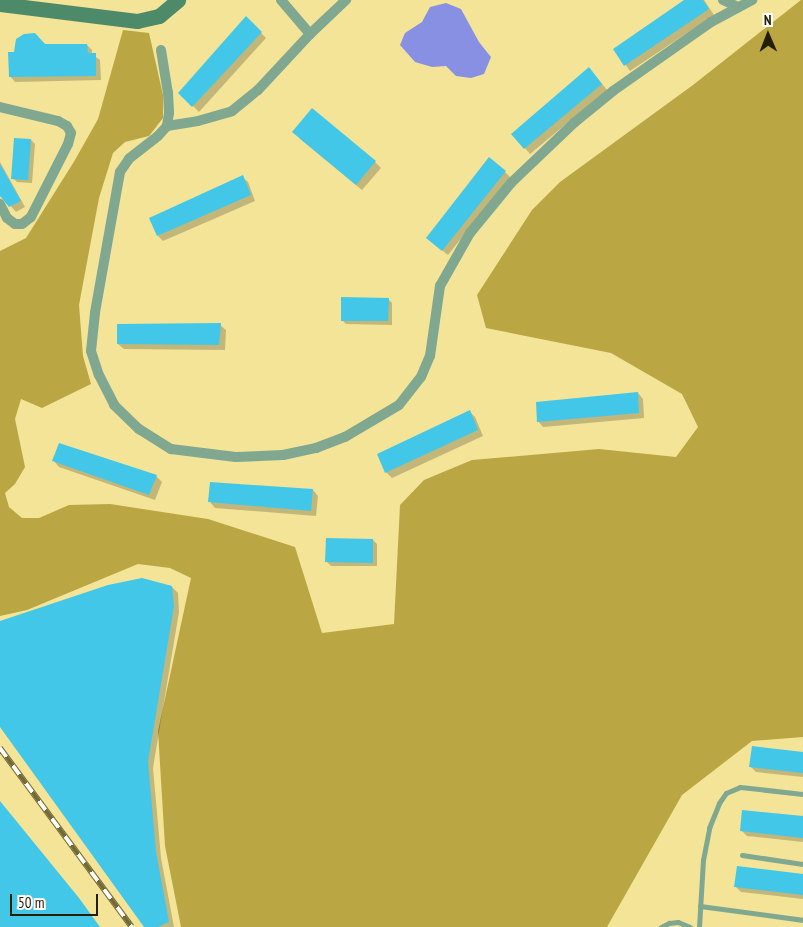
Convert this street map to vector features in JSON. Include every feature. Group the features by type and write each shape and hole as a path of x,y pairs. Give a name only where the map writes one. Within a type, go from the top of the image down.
{"street":[{"path":"0,4 137,21 159,16 178,0"},
{"path":"281,0 310,34"},
{"path":"167,126 198,121 232,111 258,90 310,34 346,0"},
{"path":"722,0 738,7"},
{"path":"161,50 168,93 169,114 167,126 129,160 120,172 91,351 99,375 114,405 139,429 171,450 236,457 283,455 316,448 345,437 399,405 421,377 430,356 434,323 443,280 470,233 511,183 574,123 613,91 711,22 752,0"},
{"path":"0,107 58,121 67,126 71,133 68,144 31,217 22,224 15,224 7,218 0,204"}],"lane":[{"path":"699,927 703,860 709,828 719,803 726,793 740,787 803,794"},
{"path":"742,856 803,864"},
{"path":"700,906 803,920"},
{"path":"661,927 669,922 678,922 690,927"}],"shaded area":[{"path":"803,0 803,737 752,741 682,795 607,927 181,927 165,846 158,731 191,578 170,568 138,564 27,610 0,616 0,251 26,238 75,160 98,119 123,30 149,33 163,95 163,118 149,136 125,142 113,153 99,198 79,305 83,356 91,384 42,408 21,399 15,419 25,467 15,484 5,493 9,507 22,518 39,518 69,505 110,504 208,519 295,547 322,633 394,624 400,505 424,480 472,460 599,449 676,457 698,427 682,394 611,353 486,328 477,295 532,210 560,182 693,85"}],"water":[{"path":"446,3 461,9 479,42 491,57 484,74 471,78 456,76 446,66 432,67 415,62 400,45 405,33 422,22 430,7"}],"building":[{"path":"684,0 703,0 709,9 624,66 613,49"},
{"path":"246,16 262,32 192,107 178,93"},
{"path":"35,33 45,44 87,44 88,53 96,53 96,76 9,77 8,52 14,52 16,39 24,34"},
{"path":"589,67 602,84 524,149 511,134"},
{"path":"312,108 376,161 356,185 292,132"},
{"path":"14,138 31,139 28,180 11,179"},
{"path":"489,157 506,171 442,251 426,238"},
{"path":"0,164 21,201 9,207 0,196"},
{"path":"243,175 251,195 157,236 149,218"},
{"path":"341,297 389,298 388,321 341,321"},
{"path":"221,323 219,345 117,344 117,324"},
{"path":"638,392 639,413 537,422 536,402"},
{"path":"470,410 478,430 385,473 377,454"},
{"path":"59,443 157,475 149,495 52,461"},
{"path":"210,482 313,489 311,511 208,502"},
{"path":"326,538 373,539 373,563 325,562"},
{"path":"142,578 172,586 174,606 148,762 156,852 169,922 158,927 144,927 0,727 0,621 108,585"},
{"path":"752,746 803,752 803,773 749,767"},
{"path":"0,801 79,898 100,927 0,927"},
{"path":"742,810 803,816 803,838 740,831"},
{"path":"737,866 803,874 803,895 734,887"}],"railway":[{"path":"0,748 132,927"}]}
